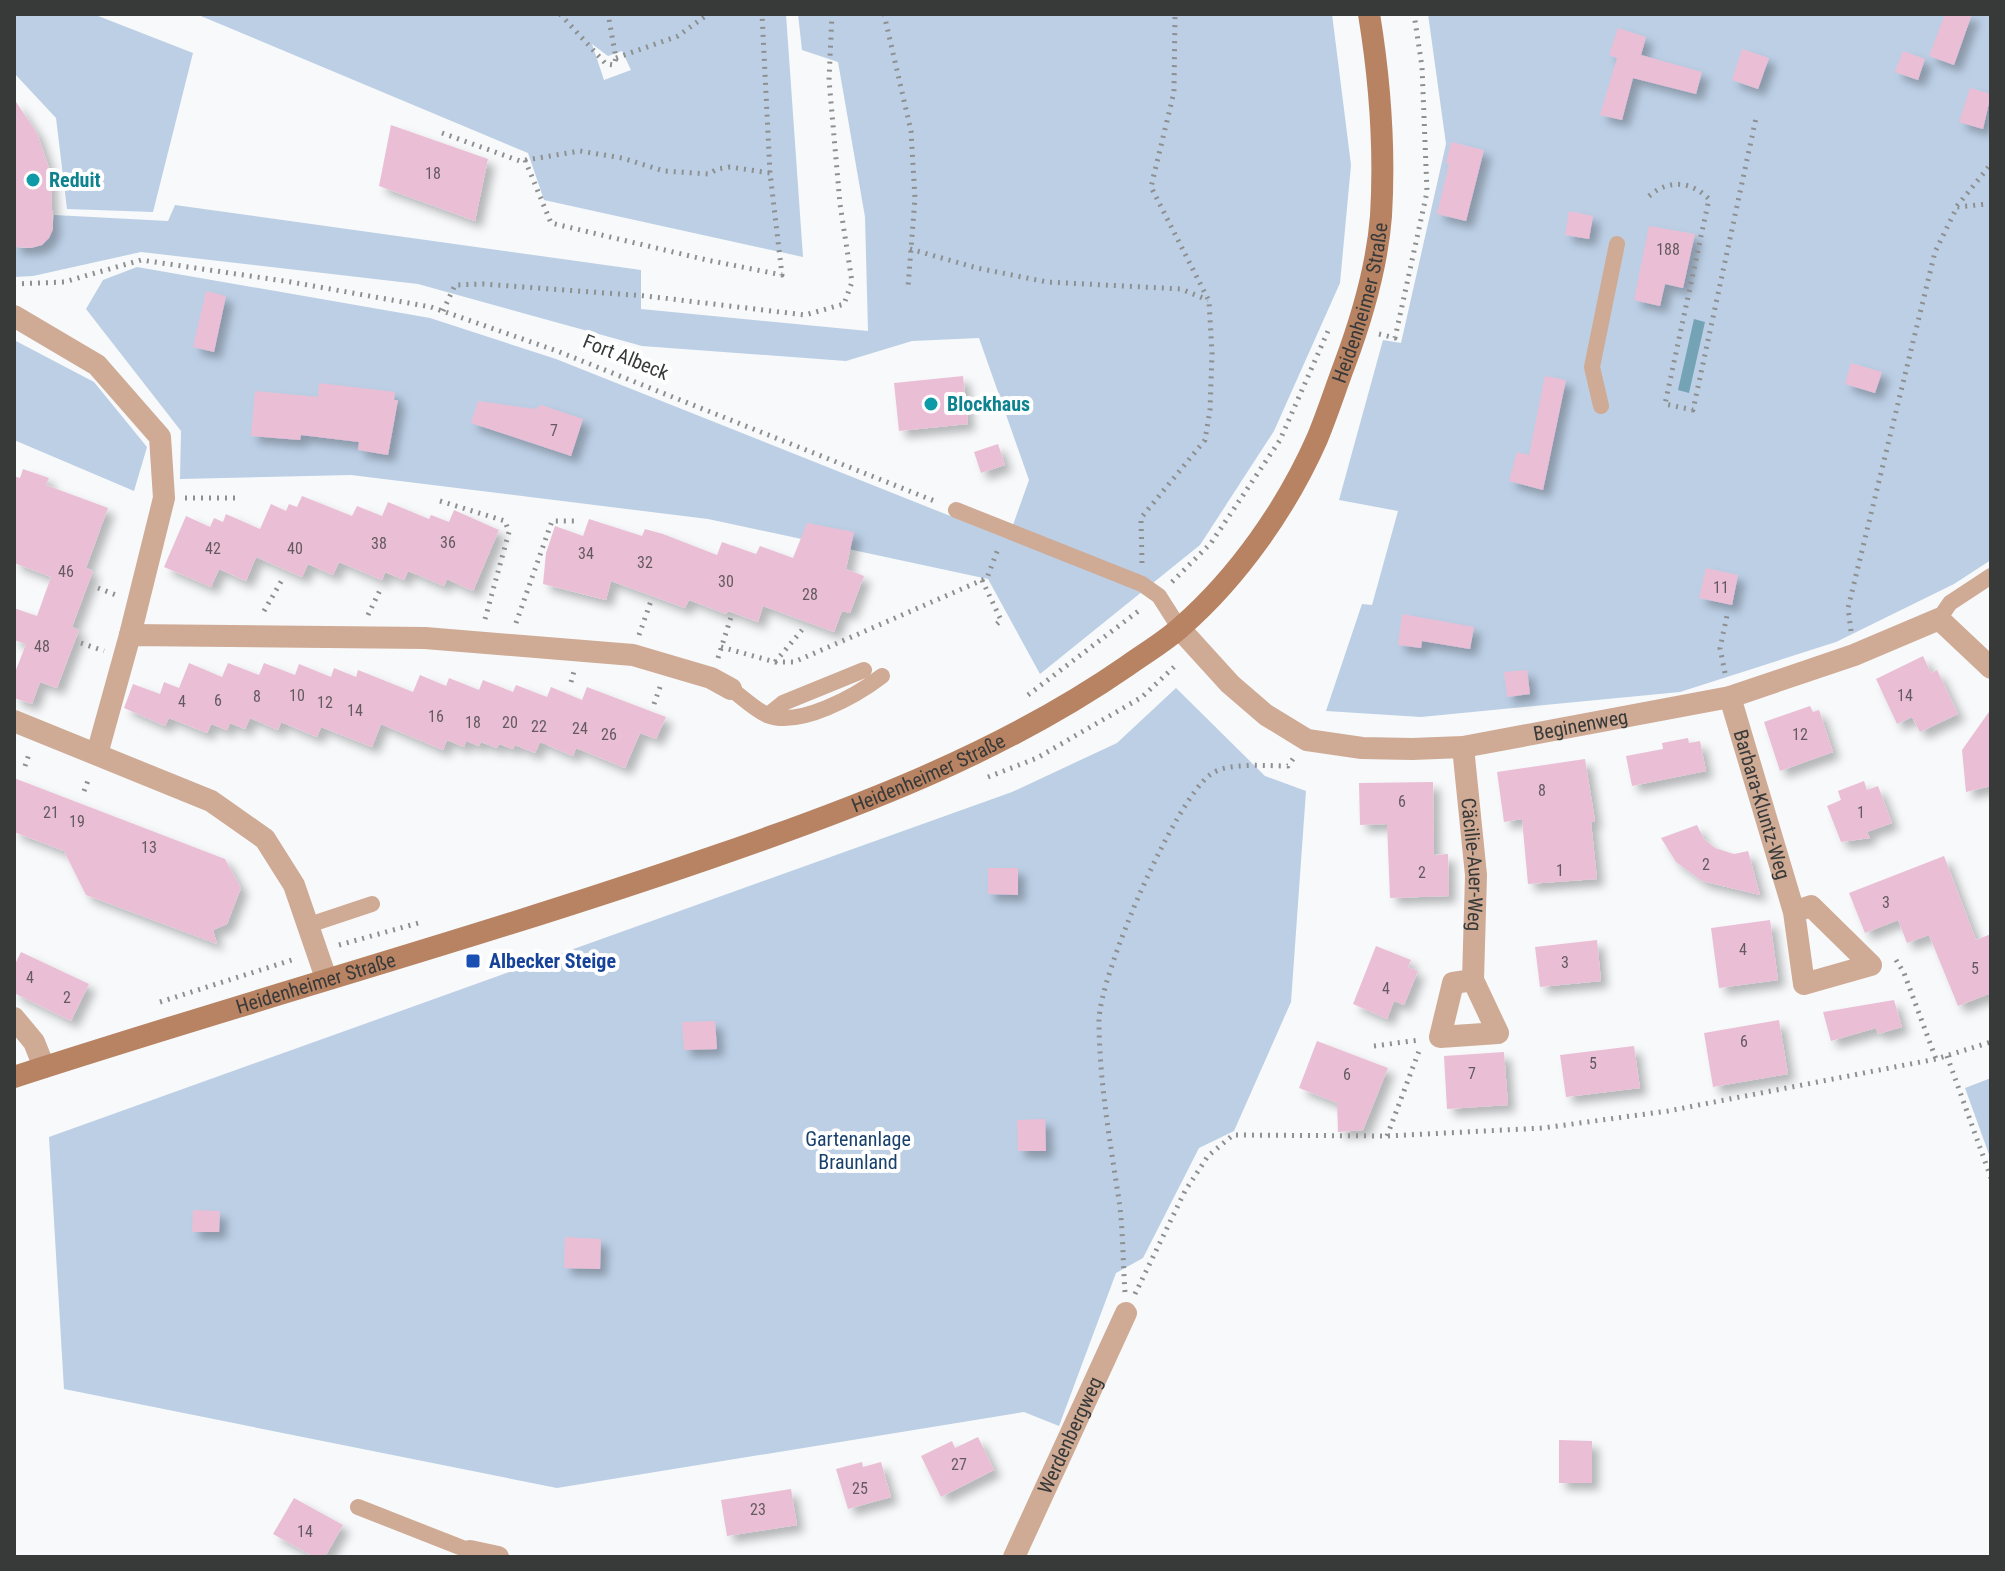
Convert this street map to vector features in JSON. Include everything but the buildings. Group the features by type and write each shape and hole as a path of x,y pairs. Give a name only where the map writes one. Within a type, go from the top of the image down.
{"main road":[{"name":"Heidenheimer Straße","path":"14,1077 607,893 828,816 965,759 1080,698 1180,629 1235,574 1273,518 1315,442 1359,324 1370,286 1381,219 1382,143 1377,63 1369,14"}],"street":[{"path":"14,316 97,365 160,437 164,498 97,754"},
{"name":"Beginenweg","path":"1180,629 1230,684 1266,715 1307,740 1362,748 1463,747 1730,697 1854,655 1939,619"},
{"path":"1939,619 1991,668"},
{"path":"130,635 425,638 633,655 711,678 731,689"},
{"name":"Barbara-Kluntz-Weg","path":"1730,697 1794,912"},
{"path":"14,721 211,801 265,839 294,885 326,978"},
{"name":"Cäcilie-Auer-Weg","path":"1440,1037 1498,1033 1473,980 1476,875 1463,747"},
{"path":"1440,1037 1453,983 1473,980"},
{"path":"14,1018 34,1042 44,1067"},
{"name":"Werdenbergweg","path":"1014,1557 1126,1313"},
{"path":"469,1554 498,1557"}],"lane":[{"path":"1601,406 1592,367 1617,244"},
{"path":"956,510 1142,584 1159,596 1180,629"},
{"path":"1939,619 1950,603 1991,576"},
{"path":"768,715 783,703 864,670"},
{"path":"731,689 768,715 803,717 866,688 882,676"},
{"path":"309,925 372,904"},
{"path":"358,1507 469,1554"}],"path":[{"path":"560,14 606,64 614,65 616,58 608,14"},
{"path":"616,58 678,36 708,14"},
{"path":"525,160 551,223 782,275 770,173 762,14"},
{"path":"443,311 455,285 483,284 646,296 805,315 844,304 852,282 840,204 829,80 832,14"},
{"path":"884,14 911,131 915,198 908,287"},
{"path":"1142,584 1141,518 1205,440 1210,410 1212,353 1209,301 1151,187 1174,92 1175,14"},
{"path":"1375,333 1395,338 1427,192 1422,67 1414,14"},
{"path":"1649,196 1658,188 1677,183 1698,188 1709,199 1665,404 1693,410 1756,118"},
{"path":"442,133 520,161 580,151 622,158 664,171 709,174 730,167 770,173"},
{"path":"1854,655 1848,608 1935,252 1957,207 1991,164"},
{"path":"1957,207 1987,204"},
{"path":"910,249 977,268 1047,282 1181,289 1209,301"},
{"name":"Fort Albeck","path":"14,284 64,282 141,260 291,282 443,311 557,351 956,510"},
{"path":"1024,698 1159,596 1211,543 1280,440 1329,326"},
{"path":"164,498 237,498"},
{"path":"440,501 505,521 509,532 478,643"},
{"path":"508,645 552,521 579,521"},
{"path":"731,617 722,644 775,662 794,662 987,578 1005,529"},
{"path":"250,637 282,580"},
{"path":"982,580 1001,620 994,627"},
{"path":"644,621 652,598"},
{"path":"1728,611 1720,648 1730,697"},
{"path":"775,662 802,630"},
{"path":"983,779 1037,758 1142,697 1195,646"},
{"path":"1126,1313 1120,1212 1108,1125 1099,1018 1121,936 1149,873 1188,800 1212,773 1238,767 1288,766 1307,740"},
{"path":"147,1006 429,920"},
{"path":"1896,960 1904,973 1936,1059"},
{"path":"1387,1136 1419,1051 1440,1037"},
{"path":"1374,1046 1440,1037"},
{"path":"1126,1313 1185,1191 1208,1156 1233,1135 1387,1136 1543,1128 1668,1111 1936,1059 1991,1042"},
{"path":"1947,1056 1991,1178"}],"green space":[{"path":"14,14 93,14 193,53 153,212 67,209 56,118 14,73"},
{"path":"196,14 786,14 803,257 544,200 528,153","holes":["592,44 608,56 622,51 631,70 604,80"]},
{"path":"798,14 1332,14 1351,165 1340,283 1274,431 1200,545 1040,674 988,579 708,519 351,475 180,479 181,431 86,309 103,280 137,267 430,318 556,359 1008,539 1029,480 979,338 912,341 846,361 642,346 418,284 141,252 33,276 14,277 14,246 38,246 51,231 54,215 168,221 175,205 641,270 641,309 868,331 865,217 838,62 802,50"},
{"path":"1428,14 1991,14 1991,560 1954,584 1836,642 1680,692 1421,717 1326,711 1362,604 1372,605 1398,511 1339,500 1383,340 1401,343 1446,144"},
{"path":"14,340 94,382 147,447 134,491 14,440"},
{"name":"Gartenanlage Braunland","path":"1176,688 1265,776 1306,791 1291,1002 1234,1131 1199,1148 1143,1258 1116,1273 1059,1426 1024,1412 557,1488 64,1389 49,1137 1012,792 1117,743"},
{"path":"1991,1078 1991,1160 1965,1088"}],"shaded area":[{"path":"1694,319 1705,322 1689,393 1678,390"}],"place":[{"name":"Reduit","path":"33,180"},
{"name":"Blockhaus","path":"931,404"},
{"name":"Albecker Steige","path":"473,961"}]}
